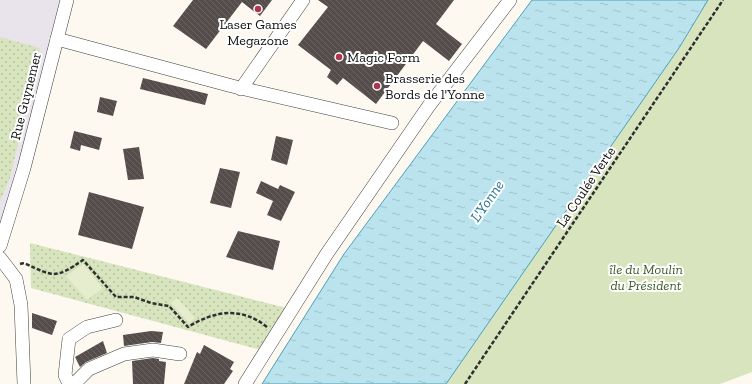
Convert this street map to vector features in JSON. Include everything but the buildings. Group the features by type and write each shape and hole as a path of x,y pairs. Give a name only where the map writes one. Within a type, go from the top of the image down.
{"street":[{"name":"Rue Guynemer","path":"0,246 24,168 67,0"},
{"path":"241,88 303,0"},
{"path":"245,384 326,255 428,107 510,0"},
{"path":"57,38 241,88 392,123"},
{"path":"4,263 16,279 21,305 24,384"},
{"path":"69,384 65,375 69,339 87,327 116,320"},
{"path":"74,384 89,369 124,354 153,350 180,354"}],"path":[{"name":"La Coulée Verte","path":"465,384 723,0"},
{"path":"4,263 24,263 48,274 62,274 83,260 116,297 134,297 151,303 169,306 188,328 199,320 216,314 238,313 261,322 276,334"}],"shaded area":[{"path":"0,0 73,0 0,224"}],"green space":[{"name":"île du Moulin du Président","path":"708,0 752,0 752,372 720,384 438,384 679,48"},
{"path":"0,37 40,48 10,178 0,201"},
{"path":"30,243 287,308 261,350 31,288"},
{"path":"83,264 103,288 87,300 66,276"},
{"path":"177,298 195,318 189,323 171,303"}],"water":[{"name":"L'Yonne","path":"532,0 708,0 679,48 446,384 262,384 344,254"}],"place":[{"name":"Laser Games Megazone","path":"258,9"},
{"name":"Magic Form","path":"339,57"},
{"name":"Brasserie des Bords de l'Yonne","path":"377,86"}]}
